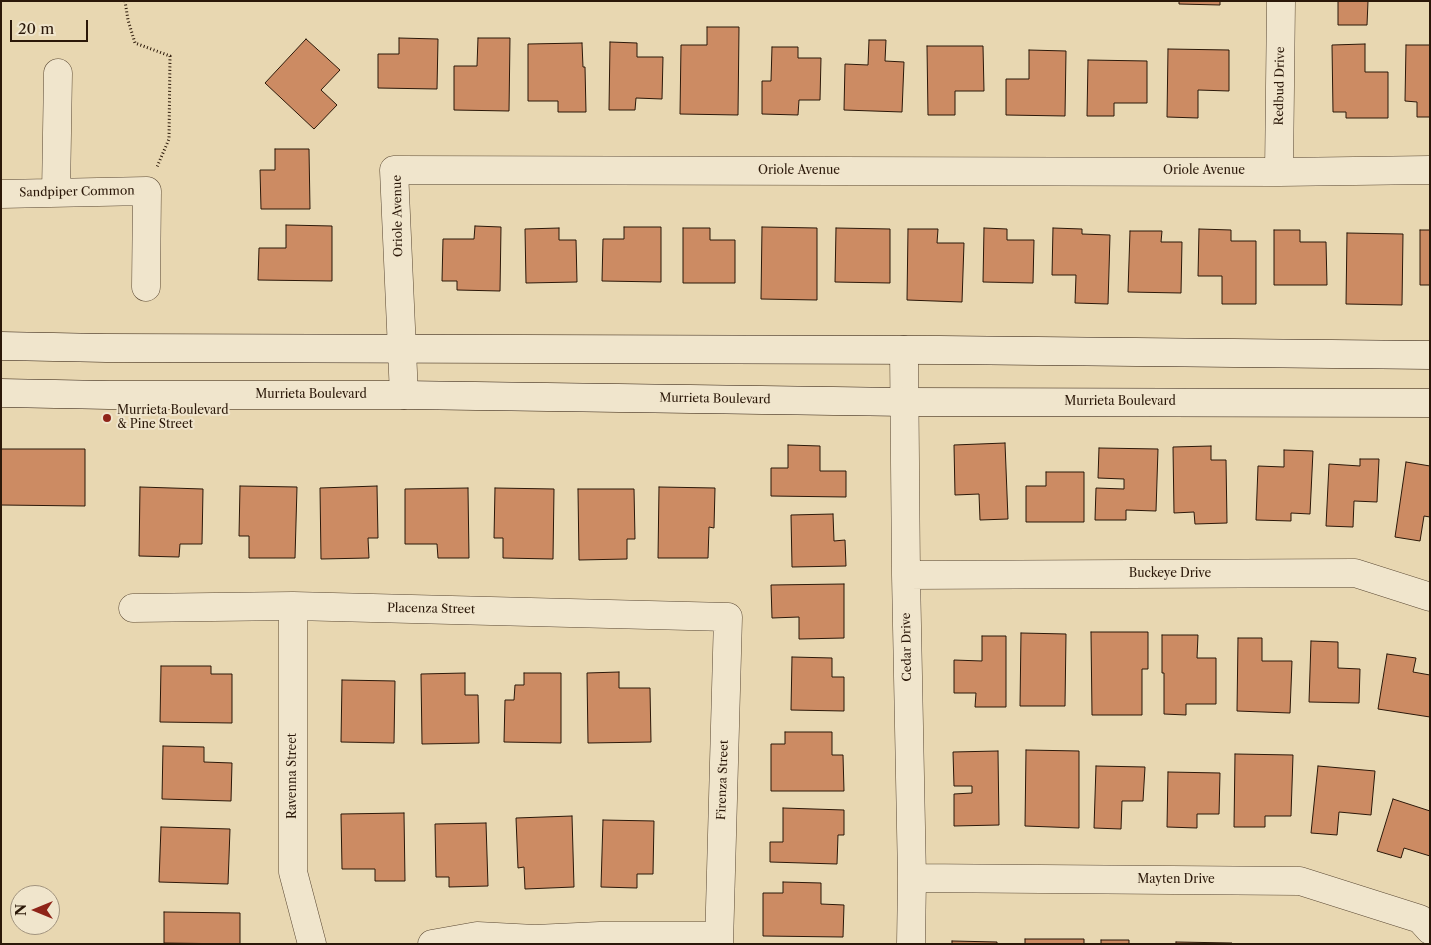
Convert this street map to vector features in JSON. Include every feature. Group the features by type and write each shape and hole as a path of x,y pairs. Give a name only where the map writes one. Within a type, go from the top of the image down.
{"street":[{"name":"Redbud Drive","path":"1279,172 1281,1"},
{"path":"56,193 58,73"},
{"name":"Oriole Avenue","path":"404,395 394,170 1279,172 1430,170"},
{"name":"Sandpiper Common","path":"1,194 147,191 146,287"},
{"path":"1,346 106,348 904,350 1430,355"},
{"name":"Cedar Drive","path":"904,350 912,944"},
{"name":"Murrieta Boulevard","path":"1,393 404,395 905,402 1430,403"},
{"name":"Buckeye Drive","path":"906,575 1355,573 1430,597"},
{"name":"Placenza Street","path":"133,608 293,606 728,617"},
{"name":"Ravenna Street","path":"293,606 293,872 312,944"},
{"name":"Firenza Street","path":"719,940 728,617"},
{"name":"Mayten Drive","path":"912,878 1300,881 1420,918 1430,930"},
{"path":"432,944 477,936 535,939 600,936 719,940"}],"path":[{"path":"125,1 128,20 135,42 170,56 169,139 147,191"}],"building":[{"path":"1179,1 1220,1 1220,5 1179,4"},
{"path":"1338,1 1368,1 1367,25 1338,25"},
{"path":"707,27 739,27 738,115 680,114 681,45 707,45"},
{"path":"399,38 438,39 437,89 378,88 378,54 399,54"},
{"path":"478,38 510,38 509,111 454,110 454,66 477,66"},
{"path":"306,39 340,70 321,90 337,105 314,129 265,83"},
{"path":"869,40 886,40 885,61 904,62 902,112 844,110 845,64 868,65"},
{"path":"610,42 637,43 637,57 663,57 662,99 636,98 635,110 609,110"},
{"path":"582,43 583,67 585,67 586,112 558,112 558,101 528,101 528,44"},
{"path":"1365,44 1365,72 1388,72 1388,118 1346,118 1346,112 1333,112 1332,45"},
{"path":"1406,45 1430,45 1430,117 1417,117 1417,102 1405,101"},
{"path":"927,46 983,46 984,91 955,91 955,115 928,115"},
{"path":"772,47 798,47 798,58 821,58 820,100 799,100 798,115 762,114 762,81 771,81"},
{"path":"1168,49 1229,50 1229,91 1198,90 1198,118 1167,117"},
{"path":"1029,50 1066,51 1065,116 1006,115 1006,79 1029,79"},
{"path":"1088,60 1147,61 1147,103 1114,103 1114,116 1087,116"},
{"path":"275,149 309,149 310,209 261,209 260,170 275,170"},
{"path":"286,225 332,226 332,281 258,280 259,248 286,248"},
{"path":"475,226 501,227 500,291 457,290 457,281 442,281 443,239 474,239"},
{"path":"624,227 661,227 661,282 602,281 603,239 624,239"},
{"path":"762,227 817,228 817,300 761,299"},
{"path":"559,228 559,240 576,240 577,282 526,283 525,229"},
{"path":"683,228 710,228 710,240 735,240 735,283 683,283"},
{"path":"836,228 890,229 890,283 835,282"},
{"path":"984,228 1007,229 1007,240 1034,240 1033,283 983,282"},
{"path":"1053,228 1082,229 1082,234 1110,235 1108,304 1075,303 1076,275 1052,275"},
{"path":"908,229 938,229 937,243 964,243 962,302 907,300"},
{"path":"1199,229 1231,230 1231,241 1256,241 1256,304 1222,304 1222,276 1198,276"},
{"path":"1274,230 1300,230 1300,242 1326,242 1327,285 1274,285"},
{"path":"1420,230 1430,230 1430,285 1420,285"},
{"path":"1130,231 1162,231 1161,242 1182,242 1181,293 1128,292"},
{"path":"1347,233 1403,234 1402,305 1346,304"},
{"path":"1005,443 1008,519 980,520 979,494 955,495 954,445"},
{"path":"788,445 820,446 820,471 846,471 846,497 771,496 771,468 788,468"},
{"path":"1211,446 1211,460 1226,460 1227,523 1195,524 1194,512 1174,513 1173,447"},
{"path":"1099,448 1158,449 1156,511 1126,510 1126,520 1095,520 1096,488 1124,489 1124,479 1098,478"},
{"path":"1,449 85,449 85,506 1,505"},
{"path":"1284,450 1313,451 1310,514 1291,513 1291,521 1256,520 1258,466 1284,467"},
{"path":"1360,459 1379,459 1377,502 1354,501 1353,527 1326,526 1329,464 1360,466"},
{"path":"1406,462 1430,466 1430,517 1424,516 1420,541 1395,537"},
{"path":"1046,472 1084,472 1084,522 1026,522 1026,486 1046,486"},
{"path":"240,486 297,487 295,558 249,558 249,536 239,536"},
{"path":"377,486 378,538 368,538 369,558 321,559 320,488"},
{"path":"140,487 203,489 202,544 180,544 179,557 139,556"},
{"path":"659,487 715,488 714,528 709,527 708,558 658,558"},
{"path":"468,488 469,558 438,558 437,544 405,544 405,489"},
{"path":"495,488 554,489 553,559 503,558 503,538 494,538"},
{"path":"578,489 634,489 635,539 627,539 627,559 579,560"},
{"path":"833,514 834,541 845,540 846,566 792,567 791,515"},
{"path":"844,584 844,638 799,639 799,617 772,618 771,585"},
{"path":"1091,632 1148,632 1148,669 1142,669 1142,715 1092,715"},
{"path":"1021,633 1066,634 1065,706 1020,706"},
{"path":"1162,635 1198,635 1197,658 1216,658 1216,704 1186,704 1186,715 1164,714"},
{"path":"982,636 1006,636 1006,707 975,707 976,693 954,693 954,660 982,661"},
{"path":"1238,638 1262,638 1262,661 1292,661 1290,713 1237,711"},
{"path":"1311,641 1338,642 1338,668 1360,669 1359,703 1309,702"},
{"path":"1387,654 1416,658 1413,672 1430,675 1430,717 1378,709"},
{"path":"792,657 832,658 832,677 844,677 844,711 791,710"},
{"path":"161,666 211,666 211,674 232,674 232,723 160,722"},
{"path":"619,672 619,688 650,688 651,742 588,743 587,673"},
{"path":"465,673 465,695 478,695 479,743 422,744 421,674"},
{"path":"524,673 561,673 561,743 504,742 505,700 514,700 515,685 524,685"},
{"path":"342,680 395,681 394,743 341,742"},
{"path":"785,732 832,732 832,755 843,755 844,791 771,791 771,744 785,744"},
{"path":"163,746 204,747 204,762 232,763 231,801 162,799"},
{"path":"1026,750 1079,751 1079,828 1025,826"},
{"path":"998,751 999,825 954,826 954,794 972,793 972,786 954,786 953,752"},
{"path":"1235,754 1293,755 1291,816 1265,816 1265,827 1234,827"},
{"path":"1096,766 1145,767 1143,801 1122,801 1121,829 1094,828"},
{"path":"1318,766 1375,771 1371,815 1339,812 1337,835 1311,833"},
{"path":"1168,772 1220,773 1219,814 1197,814 1197,828 1167,827"},
{"path":"1393,799 1430,811 1430,856 1404,848 1401,858 1377,851"},
{"path":"783,808 844,810 844,835 838,835 837,864 770,862 770,842 783,842"},
{"path":"404,813 405,881 375,881 375,869 342,869 341,814"},
{"path":"572,816 574,887 525,889 524,867 518,868 516,818"},
{"path":"603,820 654,821 653,874 637,874 637,888 601,887"},
{"path":"486,823 488,886 449,887 449,877 436,877 435,824"},
{"path":"161,827 230,829 228,884 159,882"},
{"path":"783,882 821,883 821,904 844,905 843,937 763,936 763,893 783,893"},
{"path":"164,912 240,913 240,944 164,943"},
{"path":"1025,939 1084,939 1084,944 1025,944"},
{"path":"1101,940 1129,940 1129,944 1101,944"},
{"path":"952,941 997,942 997,944 952,944"},
{"path":"1176,942 1232,943 1232,944 1176,944"}],"place":[{"name":"Murrieta Boulevard & Pine Street","path":"107,418"}]}
